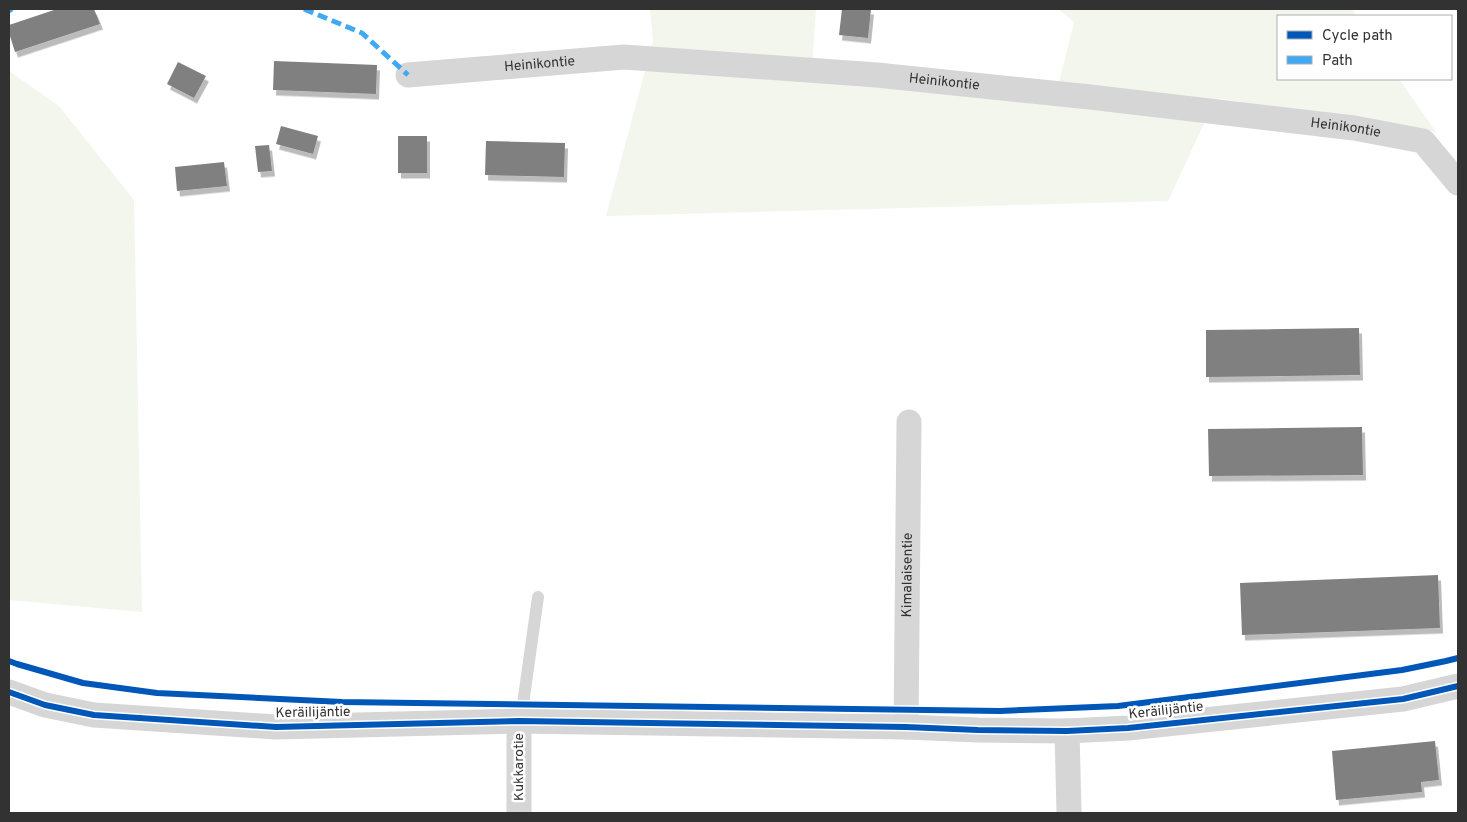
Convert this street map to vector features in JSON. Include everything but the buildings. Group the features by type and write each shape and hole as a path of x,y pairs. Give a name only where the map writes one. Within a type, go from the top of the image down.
{"street":[{"name":"Heinikontie","path":"408,75 624,57 877,75 1090,97 1354,128 1422,141 1458,183"},
{"name":"Kimalaisentie","path":"906,727 909,422"},
{"name":"Keräilijäntie","path":"9,692 45,705 94,715 276,727 518,721 1067,731 1128,728 1403,699 1458,686"},
{"name":"Kukkarotie","path":"518,721 519,813"},
{"path":"1067,731 1069,813"}],"lane":[{"path":"518,721 523,704 538,597"}],"shaded area":[{"path":"650,9 816,9 811,80 1058,86 1074,22 1058,9 1354,9 1355,15 1277,15 1277,80 1400,80 1436,132 1216,98 1168,201 606,216 653,41"},
{"path":"9,71 59,106 134,200 142,612 9,600"}],"marked path":[{"path":"304,9 362,33 408,75"}],"cycle path":[{"path":"9,661 83,683 157,693 342,702 1000,711 1118,706 1402,670 1458,658"},
{"path":"9,692 45,705 94,715 276,727 519,721 1067,731 1128,728 1403,699 1458,686"}]}
